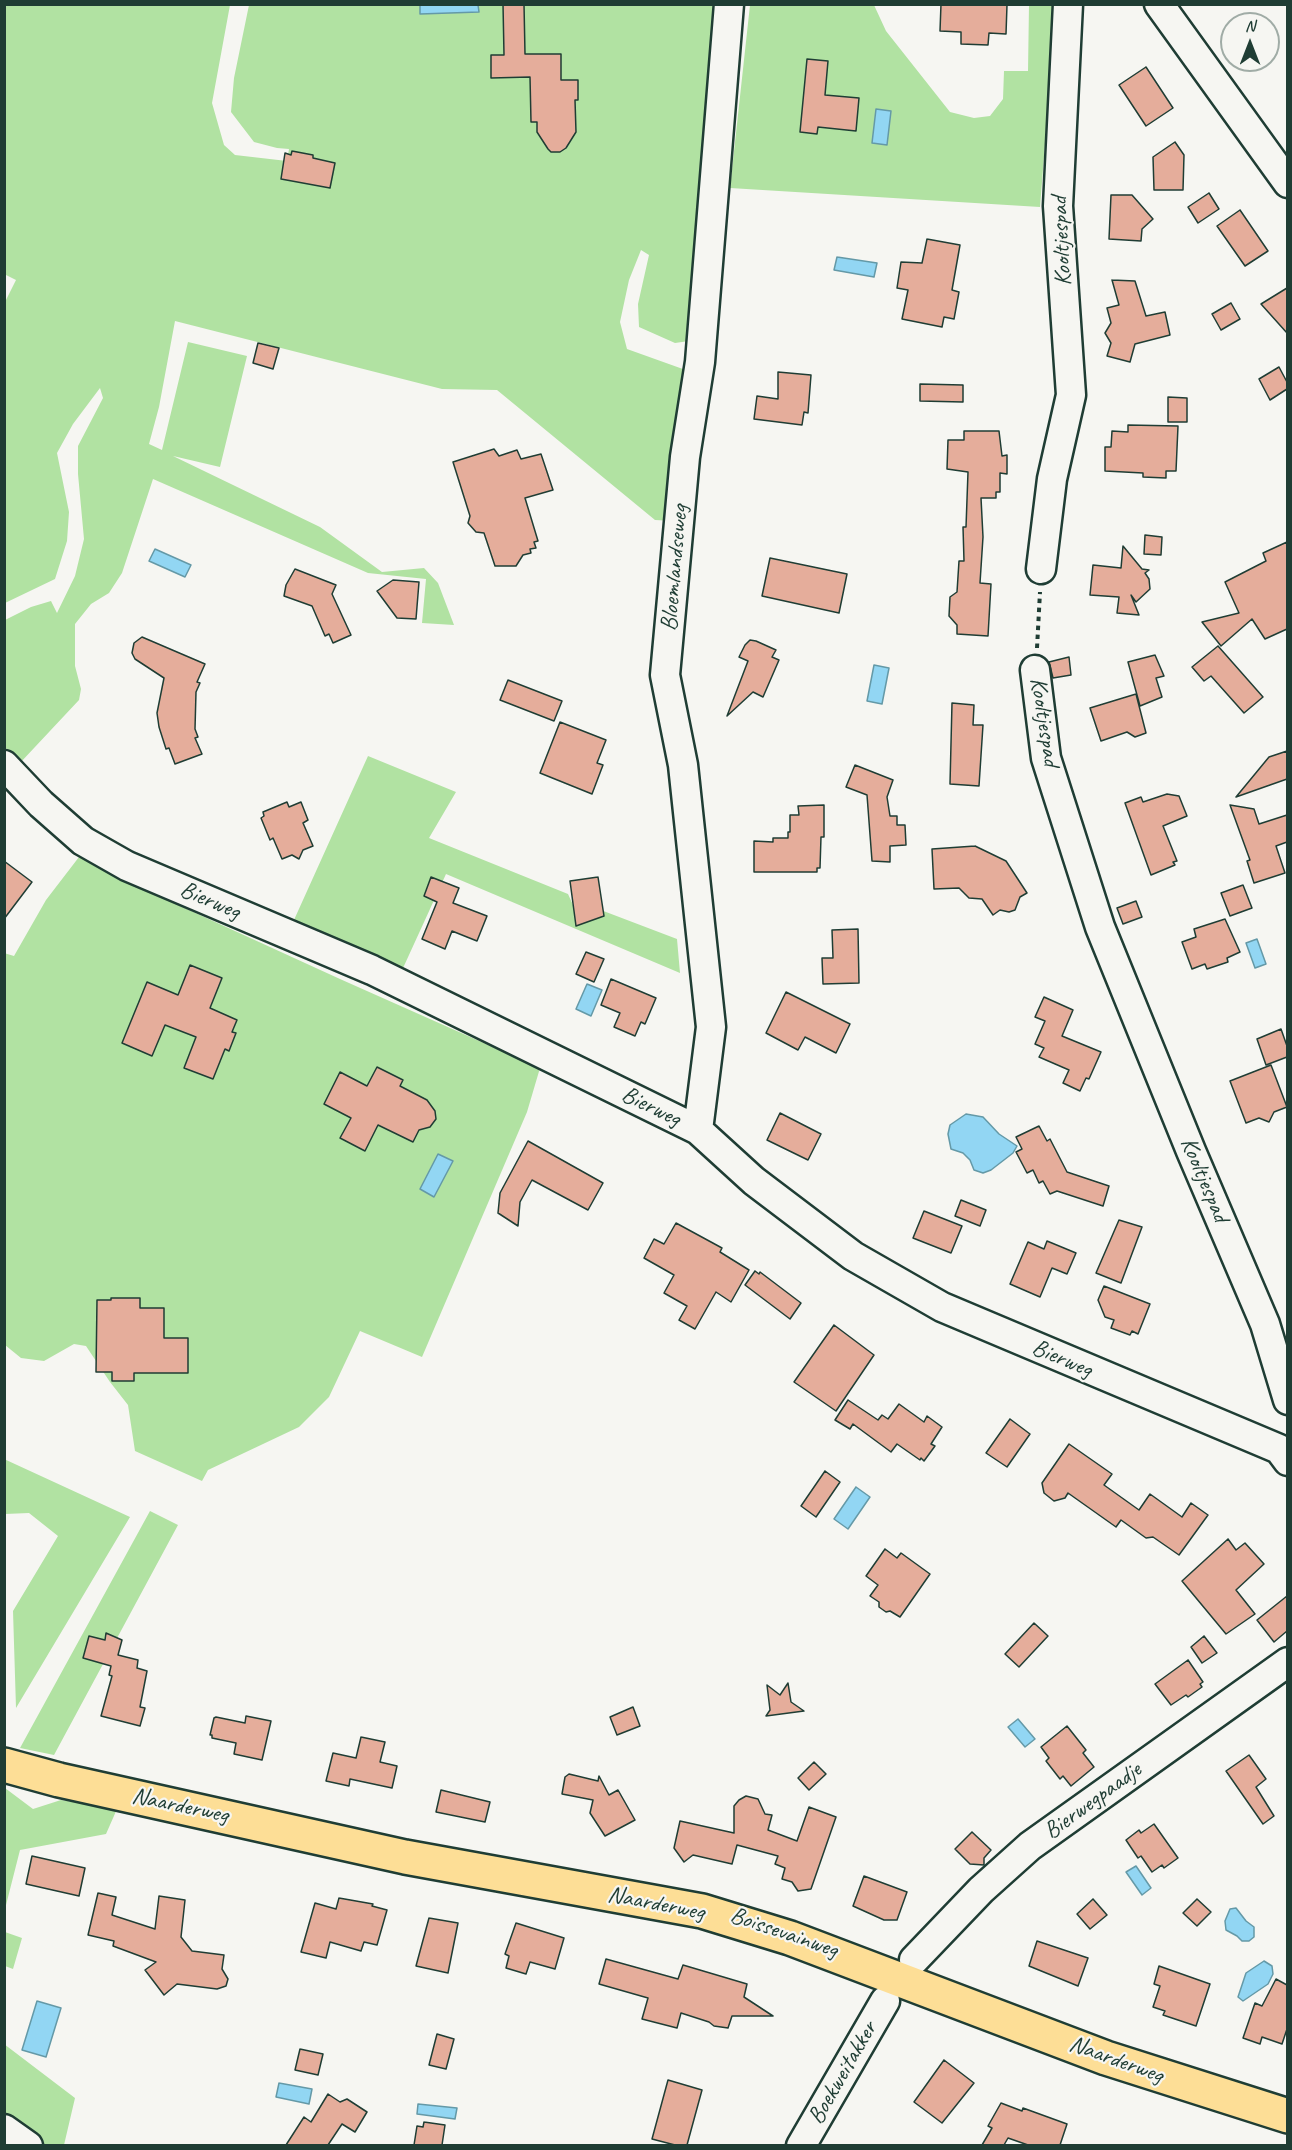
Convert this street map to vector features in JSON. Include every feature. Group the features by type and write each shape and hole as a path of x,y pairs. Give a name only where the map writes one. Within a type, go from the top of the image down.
{"main road":[{"name":"Naarderweg","path":"4,1765 59,1780 405,1857 702,1911 790,1938 1106,2058 1287,2116"}],"street":[{"name":"Bloemlandseweg","path":"698,1130 711,1027 683,765 665,675 685,457 700,362 729,4"},
{"name":"Kooltjespad","path":"1041,569 1052,479 1071,395 1058,206 1068,4"},
{"path":"1159,4 1287,183"},
{"name":"Kooltjespad","path":"1035,670 1046,758 1100,927 1191,1151 1265,1324 1287,1400"},
{"name":"Bierweg","path":"4,765 41,804 83,841 127,866 372,970 698,1130 754,1181 853,1256 942,1307 1285,1453"},
{"name":"Bierwegpaadje","path":"915,1960 981,1890 1030,1846 1287,1662"},
{"name":"Boekweitakker","path":"801,2145 885,2001"},
{"path":"4,2129 28,2145"}],"path":[{"name":"Kooltjespad","path":"1035,670 1041,569"}],"green space":[{"path":"5,5 230,5 212,103 224,145 235,155 287,161 289,149 254,142 231,112 234,78 249,5 726,5 696,340 675,343 639,327 638,304 649,255 641,250 629,280 620,322 627,349 694,373 674,521 655,520 497,390 442,389 175,321 159,407 149,444 162,450 188,342 247,356 220,467 173,456 320,527 382,572 424,568 438,583 454,625 422,623 426,579 368,573 153,479 122,573 109,593 91,604 75,624 75,666 81,689 79,700 20,763 5,747 5,620 31,607 51,601 57,613 75,576 84,539 78,474 78,446 103,398 100,388 73,424 57,453 69,512 67,541 55,579 5,603 4,304 16,280 4,274"},
{"path":"750,5 874,5 886,31 950,112 974,118 990,116 1003,99 1004,71 1028,71 1029,5 1056,5 1040,207 730,188"},
{"path":"368,756 456,792 429,838 568,894 573,905 585,904 677,939 680,973 446,874 398,979 289,931"},
{"path":"79,857 119,878 540,1068 527,1112 422,1357 360,1331 329,1397 299,1427 208,1470 202,1481 135,1451 128,1405 86,1346 74,1344 44,1361 21,1358 5,1345 4,953 14,956 46,900"},
{"path":"4,1459 130,1517 16,1708 13,1611 58,1536 29,1513 5,1514"},
{"path":"150,1511 178,1525 54,1755 20,1748"},
{"path":"5,1788 33,1809 61,1800 117,1809 106,1834 20,1850 5,1909"},
{"path":"5,1932 22,1938 13,1969 5,1966"},
{"path":"4,2044 75,2098 64,2145 43,2145 5,2117"}],"water":[{"path":"420,5 478,5 479,12 420,14"},
{"path":"876,109 891,111 887,145 872,143"},
{"path":"837,257 877,263 874,277 834,270"},
{"path":"155,549 191,565 185,577 149,561"},
{"path":"874,665 889,668 882,704 867,701"},
{"path":"1257,939 1266,964 1255,968 1246,943"},
{"path":"587,984 602,990 591,1016 576,1009"},
{"path":"966,1114 983,1117 999,1134 1017,1146 1013,1153 991,1170 983,1173 974,1170 970,1160 963,1153 951,1149 948,1134 950,1125"},
{"path":"438,1154 453,1161 434,1197 420,1189"},
{"path":"856,1487 870,1497 848,1529 834,1519"},
{"path":"1018,1719 1035,1739 1025,1747 1008,1727"},
{"path":"1136,1866 1151,1888 1142,1895 1126,1872"},
{"path":"1236,1908 1254,1927 1254,1937 1249,1941 1242,1941 1226,1930 1225,1921 1230,1909"},
{"path":"1264,1961 1272,1966 1273,1974 1268,1984 1243,2001 1238,1997 1246,1973"},
{"path":"37,2001 61,2008 46,2057 22,2050"},
{"path":"279,2083 312,2089 309,2104 276,2097"},
{"path":"418,2104 457,2108 455,2119 417,2114"}],"building":[{"path":"503,4 524,4 525,54 561,54 561,80 578,80 578,100 575,100 576,132 566,148 560,152 551,152 548,149 537,132 537,122 531,122 530,77 491,78 491,55 504,55"},
{"path":"941,4 1007,5 1006,34 989,33 988,45 961,44 961,32 940,31"},
{"path":"807,59 828,61 825,95 859,98 856,131 818,127 817,134 800,132"},
{"path":"1146,67 1173,108 1146,126 1119,85"},
{"path":"1175,142 1184,155 1183,190 1154,190 1153,157"},
{"path":"292,151 335,163 330,188 281,179 285,153 291,155"},
{"path":"1209,193 1219,209 1198,223 1188,207"},
{"path":"1111,195 1132,195 1153,219 1142,229 1141,241 1109,239"},
{"path":"1240,210 1268,251 1245,266 1217,226"},
{"path":"927,239 960,245 952,290 959,292 954,319 944,317 942,327 902,319 908,290 897,288 901,262 922,263"},
{"path":"1112,280 1135,281 1146,316 1165,312 1170,335 1135,344 1130,362 1107,356 1111,343 1105,333 1111,323 1107,308 1119,305"},
{"path":"1287,288 1287,333 1261,304"},
{"path":"1231,303 1240,319 1221,330 1212,314"},
{"path":"258,343 279,348 273,369 253,363"},
{"path":"1279,367 1287,382 1287,389 1270,400 1259,379"},
{"path":"778,372 811,375 808,413 804,412 802,425 754,419 757,396 778,399"},
{"path":"920,384 963,385 963,402 920,401"},
{"path":"1168,397 1187,398 1187,422 1168,422"},
{"path":"1128,425 1178,426 1176,471 1166,471 1166,478 1143,477 1143,473 1105,471 1105,447 1111,447 1112,431 1128,432"},
{"path":"964,431 999,431 1002,456 1007,455 1007,474 1000,473 1000,492 996,492 996,498 981,498 983,537 980,583 991,584 988,636 957,634 957,625 949,616 950,597 957,592 959,561 964,561 963,527 966,527 968,472 947,469 948,440 964,440"},
{"path":"494,449 499,456 517,450 521,459 541,454 553,490 525,498 538,541 534,542 536,548 530,549 531,553 523,555 516,566 495,566 484,533 476,532 468,523 470,516 453,462"},
{"path":"1145,535 1162,537 1161,555 1144,554"},
{"path":"1287,542 1287,629 1265,639 1252,619 1221,646 1202,622 1239,613 1225,582 1266,561 1263,553"},
{"path":"1123,546 1142,569 1149,570 1145,573 1149,579 1150,589 1136,602 1131,595 1139,615 1117,613 1119,597 1090,595 1093,565 1121,568"},
{"path":"770,558 847,574 839,613 762,596"},
{"path":"295,569 336,585 332,594 351,635 333,643 329,634 325,636 312,606 284,596 286,585"},
{"path":"393,580 419,582 416,619 397,618 377,591"},
{"path":"142,637 205,664 197,682 200,683 196,692 195,729 198,737 195,738 202,754 175,764 169,748 166,749 157,713 164,678 135,659 132,653 134,643"},
{"path":"750,640 776,650 772,657 779,660 763,697 753,692 727,716 748,661 739,657"},
{"path":"1218,646 1263,697 1244,713 1211,676 1204,681 1192,667"},
{"path":"1155,655 1164,676 1156,678 1162,697 1140,706 1128,662"},
{"path":"1069,657 1071,675 1053,678 1049,662"},
{"path":"508,680 562,701 554,721 500,700"},
{"path":"1136,694 1146,733 1135,737 1127,732 1101,741 1090,708"},
{"path":"952,703 974,705 973,725 983,725 979,786 950,784"},
{"path":"560,722 606,740 597,763 603,765 592,794 540,773"},
{"path":"1287,751 1287,779 1236,797 1269,757"},
{"path":"855,765 893,780 887,797 890,816 897,816 897,825 905,825 906,845 890,846 890,862 872,861 867,795 846,787"},
{"path":"1167,794 1179,796 1187,816 1163,826 1177,861 1173,862 1175,865 1151,875 1125,803 1141,797 1143,802"},
{"path":"287,802 289,807 301,802 308,820 303,823 313,846 303,850 299,859 292,855 282,859 273,838 270,840 261,818 264,816 263,812"},
{"path":"824,805 824,837 821,837 820,868 817,868 817,872 754,872 754,841 773,842 773,838 788,838 790,815 799,815 798,806"},
{"path":"1230,805 1254,809 1259,824 1287,815 1287,842 1276,846 1285,873 1254,883 1247,861 1250,860"},
{"path":"975,846 1006,861 1027,893 1020,897 1015,910 1009,912 1000,910 993,915 982,899 969,898 959,888 934,889 932,849"},
{"path":"4,861 32,882 4,919"},
{"path":"431,877 459,888 453,903 487,916 477,941 452,931 445,949 422,939 437,902 424,896"},
{"path":"598,877 604,916 576,926 570,881"},
{"path":"1243,885 1252,908 1230,916 1221,893"},
{"path":"1136,901 1142,917 1123,924 1117,908"},
{"path":"1225,919 1240,952 1227,958 1228,962 1207,969 1205,964 1192,969 1182,942 1196,937 1194,929"},
{"path":"858,929 859,983 823,984 822,958 833,958 832,930"},
{"path":"586,952 604,959 594,982 576,974"},
{"path":"190,965 222,978 210,1008 237,1020 232,1032 236,1033 229,1051 225,1049 213,1079 184,1068 196,1037 165,1025 152,1056 122,1043 147,982 178,995"},
{"path":"611,979 656,998 645,1024 641,1022 635,1036 614,1027 620,1013 601,1005"},
{"path":"786,992 850,1024 836,1053 805,1037 798,1050 766,1033"},
{"path":"1044,997 1073,1010 1062,1036 1101,1052 1089,1079 1086,1078 1080,1091 1063,1083 1069,1070 1039,1057 1044,1048 1035,1044 1045,1021 1035,1017"},
{"path":"1281,1029 1287,1046 1287,1057 1266,1065 1257,1039"},
{"path":"1271,1065 1287,1107 1274,1112 1269,1122 1259,1118 1246,1123 1230,1081"},
{"path":"377,1067 403,1080 400,1086 427,1100 435,1111 436,1119 430,1127 419,1130 413,1142 378,1125 365,1151 340,1138 351,1118 324,1104 340,1072 367,1086"},
{"path":"780,1113 821,1134 808,1160 767,1140"},
{"path":"1039,1126 1047,1141 1050,1139 1067,1172 1109,1186 1103,1206 1057,1191 1050,1194 1043,1181 1039,1183 1033,1170 1027,1173 1016,1152 1022,1149 1016,1137"},
{"path":"528,1141 603,1183 588,1210 532,1180 520,1202 518,1226 498,1213 500,1193"},
{"path":"961,1200 986,1210 980,1226 955,1216"},
{"path":"924,1211 962,1226 951,1253 913,1238"},
{"path":"1119,1220 1142,1227 1121,1283 1096,1273"},
{"path":"676,1223 722,1248 720,1252 749,1270 731,1302 716,1292 695,1329 679,1320 687,1306 664,1293 674,1275 644,1258 654,1239 664,1244"},
{"path":"1047,1241 1076,1253 1067,1274 1052,1268 1040,1297 1010,1284 1028,1242 1044,1249"},
{"path":"755,1271 759,1274 760,1272 801,1303 790,1319 745,1285"},
{"path":"1104,1286 1150,1304 1138,1334 1132,1331 1130,1335 1111,1328 1114,1320 1105,1317 1098,1300"},
{"path":"111,1298 140,1298 140,1308 164,1308 164,1338 188,1338 188,1373 134,1373 134,1381 112,1381 112,1372 96,1372 97,1300 111,1300"},
{"path":"834,1325 874,1355 836,1411 794,1382"},
{"path":"848,1400 878,1420 882,1415 888,1419 899,1404 924,1422 927,1416 942,1427 931,1444 935,1446 924,1461 897,1444 891,1452 853,1424 850,1429 835,1420"},
{"path":"1010,1419 1030,1434 1007,1467 986,1453"},
{"path":"1069,1444 1112,1474 1104,1485 1139,1510 1150,1494 1182,1517 1191,1503 1208,1515 1179,1555 1153,1537 1146,1538 1121,1520 1116,1527 1068,1493 1065,1498 1054,1501 1044,1493 1042,1483"},
{"path":"825,1471 840,1482 816,1517 801,1506"},
{"path":"1228,1539 1236,1550 1245,1543 1264,1564 1236,1590 1255,1614 1226,1634 1182,1581"},
{"path":"885,1549 897,1558 901,1553 930,1574 900,1617 890,1611 886,1612 879,1607 879,1602 870,1596 878,1585 866,1576"},
{"path":"1287,1596 1287,1631 1274,1642 1257,1620"},
{"path":"1034,1623 1048,1636 1019,1667 1005,1654"},
{"path":"106,1633 122,1640 118,1655 138,1660 137,1668 147,1671 140,1707 145,1708 140,1726 101,1716 112,1676 109,1675 111,1666 83,1658 89,1636 105,1640"},
{"path":"1204,1636 1217,1653 1202,1663 1191,1647"},
{"path":"1188,1660 1203,1682 1200,1684 1202,1687 1171,1705 1155,1684"},
{"path":"788,1683 791,1702 804,1711 766,1716 770,1710 767,1685 780,1695"},
{"path":"633,1707 640,1726 617,1735 610,1717"},
{"path":"246,1716 271,1721 262,1760 234,1754 236,1743 212,1738 210,1735 214,1718 245,1723"},
{"path":"1067,1726 1086,1750 1083,1753 1094,1767 1071,1786 1063,1776 1060,1779 1046,1761 1049,1758 1041,1747"},
{"path":"361,1737 385,1742 380,1762 397,1766 392,1788 350,1779 349,1786 326,1781 333,1753 356,1758"},
{"path":"1249,1755 1266,1779 1256,1787 1274,1816 1263,1824 1226,1771"},
{"path":"814,1762 826,1774 809,1790 798,1778"},
{"path":"569,1774 598,1781 599,1776 609,1795 618,1790 635,1820 605,1836 590,1813 593,1800 562,1794 565,1777"},
{"path":"441,1790 490,1802 485,1822 436,1812"},
{"path":"746,1796 758,1799 765,1814 772,1815 768,1830 797,1841 809,1807 836,1817 811,1889 798,1891 792,1882 782,1879 785,1868 775,1864 778,1856 737,1845 732,1864 693,1855 684,1862 674,1848 680,1821 734,1833 734,1806"},
{"path":"1154,1824 1178,1858 1164,1868 1162,1865 1152,1872 1141,1856 1138,1858 1126,1840 1139,1830 1141,1833"},
{"path":"972,1832 991,1850 984,1858 984,1865 970,1864 955,1849"},
{"path":"32,1856 85,1868 79,1896 26,1884"},
{"path":"864,1876 907,1892 897,1920 884,1920 853,1906"},
{"path":"98,1893 116,1897 112,1915 155,1929 159,1896 185,1900 181,1937 192,1951 224,1955 222,1969 228,1979 226,1986 217,1989 177,1984 164,1995 145,1970 156,1962 113,1946 114,1941 88,1935"},
{"path":"339,1898 373,1904 372,1906 387,1910 377,1945 364,1942 361,1951 330,1942 326,1958 301,1952 315,1903 336,1909"},
{"path":"1093,1899 1107,1915 1090,1929 1077,1914"},
{"path":"1197,1899 1211,1912 1197,1926 1183,1913"},
{"path":"429,1918 458,1923 448,1973 416,1966"},
{"path":"516,1923 564,1938 555,1969 530,1962 526,1974 506,1968 509,1956 505,1954"},
{"path":"1037,1941 1088,1958 1078,1986 1029,1966"},
{"path":"606,1959 678,1979 683,1965 747,1984 744,1997 773,2016 732,2016 728,2028 714,2026 709,2022 681,2013 677,2028 642,2019 648,1998 599,1984"},
{"path":"1159,1966 1210,1984 1196,2026 1163,2015 1165,2011 1153,2007 1160,1986 1154,1984"},
{"path":"1276,1979 1287,1985 1287,2029 1282,2044 1262,2037 1260,2044 1243,2038 1255,2003 1262,2006"},
{"path":"437,2034 454,2039 446,2069 429,2065"},
{"path":"300,2049 323,2054 318,2075 295,2070"},
{"path":"944,2060 974,2083 942,2123 914,2102"},
{"path":"668,2080 702,2090 687,2145 675,2145 652,2139"},
{"path":"328,2094 340,2102 347,2099 367,2112 355,2132 342,2124 328,2145 286,2145 304,2117 311,2122"},
{"path":"1001,2103 1022,2111 1023,2108 1067,2124 1060,2145 1028,2145 1008,2138 1004,2145 982,2145 992,2128 988,2126"},
{"path":"424,2122 445,2125 442,2145 414,2145 417,2126 423,2127"}]}
